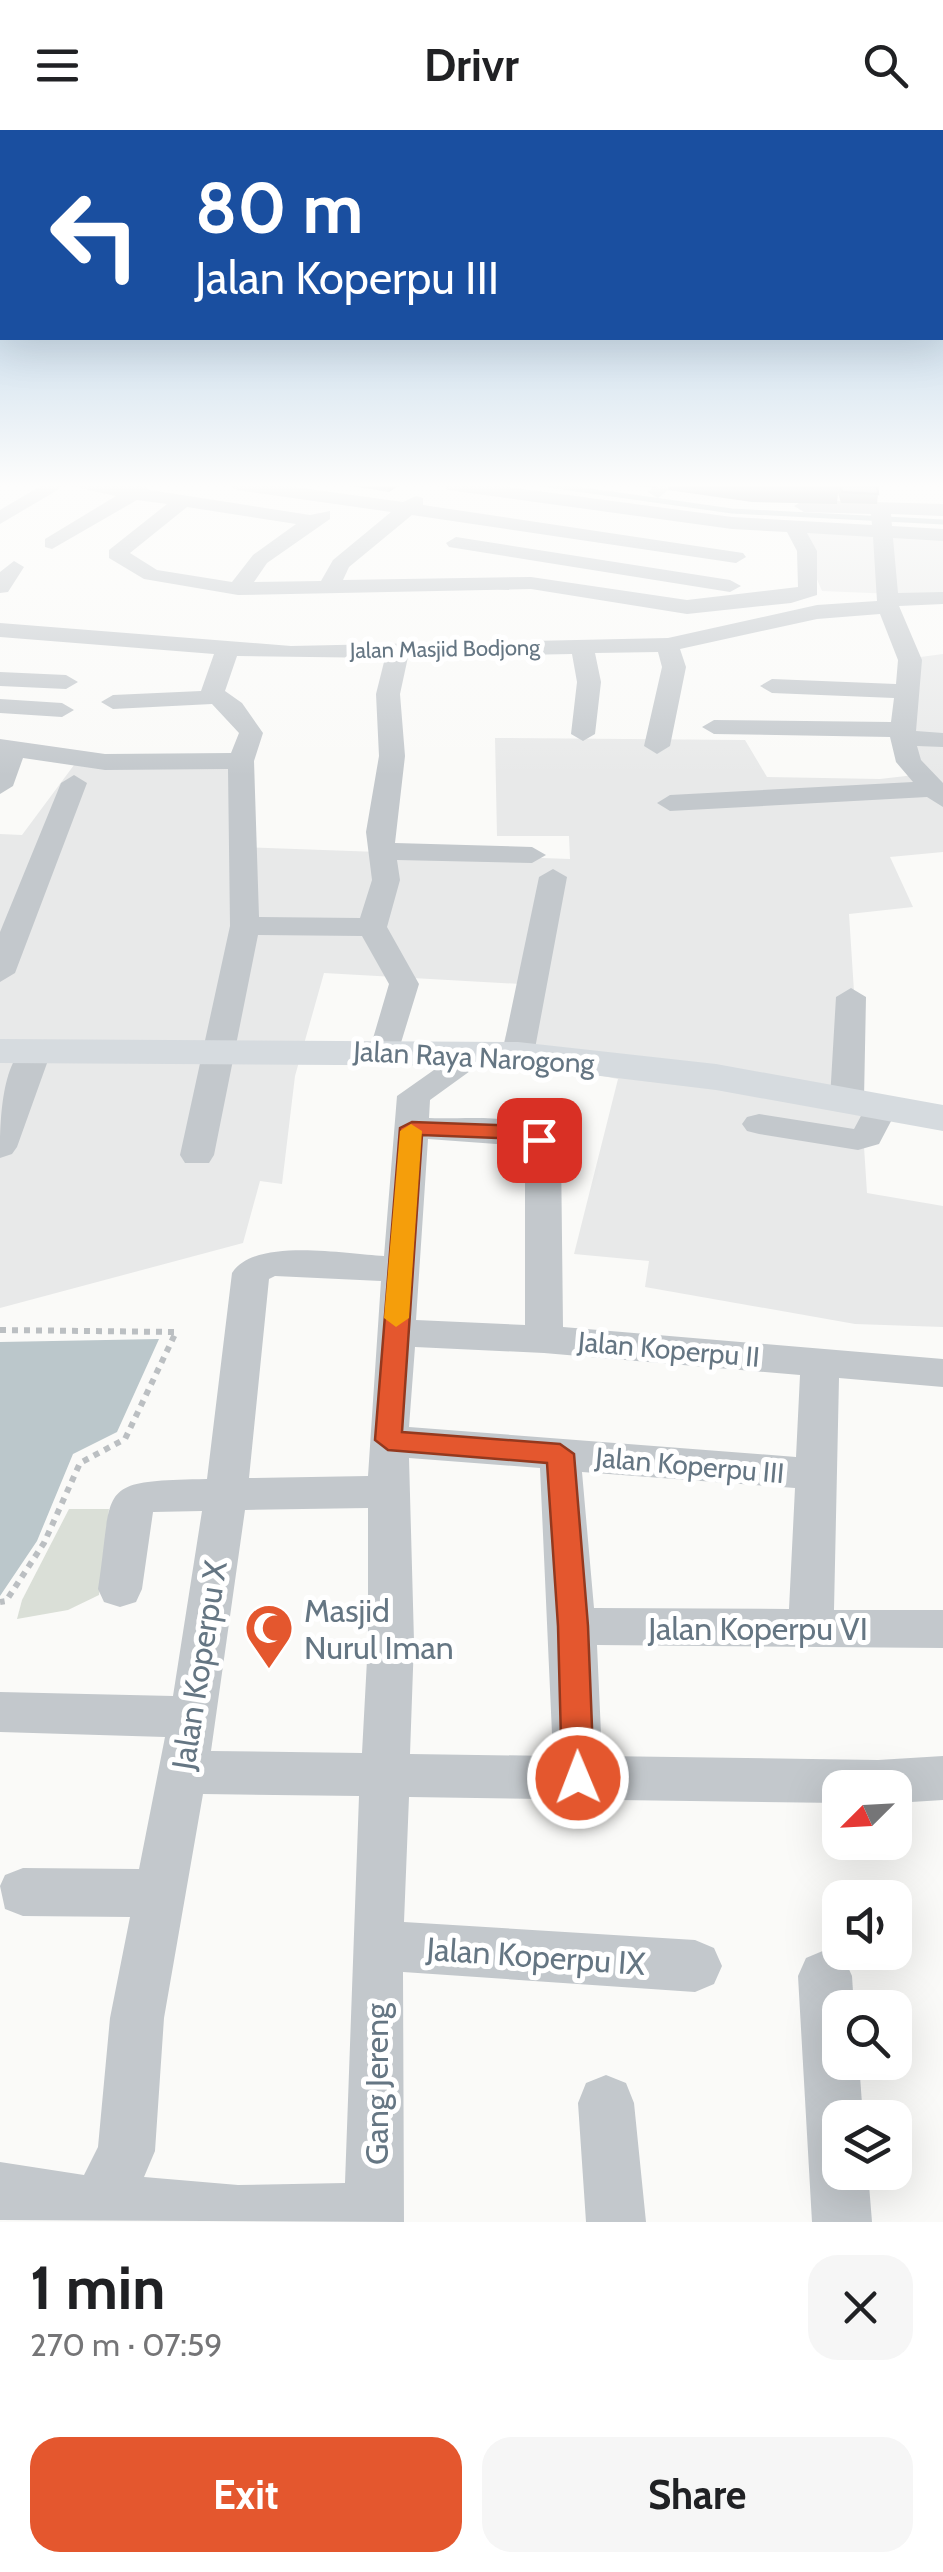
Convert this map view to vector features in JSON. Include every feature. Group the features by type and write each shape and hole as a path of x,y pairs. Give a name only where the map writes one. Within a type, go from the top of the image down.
{"main road":[{"name":"Jalan Raya Narogong","path":"17,1052 499,1054 716,1077 943,1118"}],"street":[{"path":"196,582 238,589 543,584 687,607 730,594"},
{"path":"238,589 243,582"},
{"path":"329,586 331,582"},
{"path":"414,586 415,582"},
{"path":"668,582 730,594 791,597 810,590 809,582"},
{"path":"730,594 732,582"},
{"path":"887,582 888,604 910,660 904,730 909,762 937,794"},
{"name":"Jalan Masjid Bodjong","path":"0,630 291,653 668,645 817,612 943,598"},
{"path":"657,746 674,667 668,645"},
{"path":"582,646 589,682 583,734"},
{"path":"372,928 385,894 386,852 380,832 392,756 388,694 398,649"},
{"path":"197,1155 246,926 240,761 252,733 233,708 212,691 227,650"},
{"path":"0,680 66,682"},
{"path":"772,686 910,692"},
{"path":"113,702 218,697"},
{"path":"0,706 62,710"},
{"path":"904,730 943,716"},
{"path":"714,727 904,730 943,740"},
{"path":"0,786 8,747 104,762 240,761"},
{"path":"0,973 35,874 74,783"},
{"path":"670,803 937,794"},
{"path":"386,852 542,866 499,1054 413,1112"},
{"path":"246,926 372,928"},
{"path":"372,928 404,984 372,1052 413,1112 527,1132 539,1140 547,1226 544,1338"},
{"path":"759,1124 858,1140 867,1137 851,997"},
{"path":"0,1147 17,1052"},
{"name":"Gang Jereng","path":"374,2217 377,1945 387,1774 391,1492 388,1440 413,1112"},
{"name":"Jalan Koperpu X","path":"102,2200 126,2151 137,2018 193,1717 226,1492 251,1273 269,1263 399,1269"},
{"name":"Jalan Koperpu II","path":"395,1333 544,1338 943,1373"},
{"path":"811,1628 813,1474 820,1361"},
{"name":"Jalan Koperpu III","path":"388,1440 813,1474"},
{"path":"560,1454 573,1626 578,1778"},
{"path":"120,1589 133,1500 226,1492 391,1492"},
{"name":"Jalan Koperpu VI","path":"573,1626 943,1629"},
{"path":"0,1712 193,1717"},
{"path":"183,1772 878,1782 943,1778"},
{"path":"23,1892 159,1893"},
{"name":"Jalan Koperpu IX","path":"377,1945 695,1966"},
{"path":"825,1976 842,2222"},
{"path":"606,2103 616,2222"},
{"path":"0,2191 95,2206 102,2200 150,2210 374,2217"}],"path":[{"path":"0,1330 176,1332 125,1439 80,1462 44,1542 6,1601 0,1602"}],"shaded area":[{"path":"818,582 943,582 943,596 822,591"},
{"path":"943,654 943,852 890,857 913,907 849,914 867,1193 943,1206 943,1327 855,1324 645,1287 649,1261 574,1254 618,1079 540,1064 497,1065 521,984 324,973 295,1076 282,1184 260,1181 243,1243 0,1308 0,834 22,835 74,765 228,762 243,847 570,859 569,836 497,836 495,738 745,740 767,777 880,779 923,774 909,743 913,658"},
{"path":"159,1339 117,1432 73,1454 37,1541 0,1596 0,1342"},
{"path":"69,1509 109,1509 99,1595 68,1610 17,1619 22,1600"}],"slow traffic":[{"path":"396,1318 411,1131"}],"place":[{"name":"Masjid Nurul Iman","path":"269,1670"}],"route":[{"path":"539,1140 527,1132 412,1128 388,1440 560,1454 573,1626 578,1778"}]}
